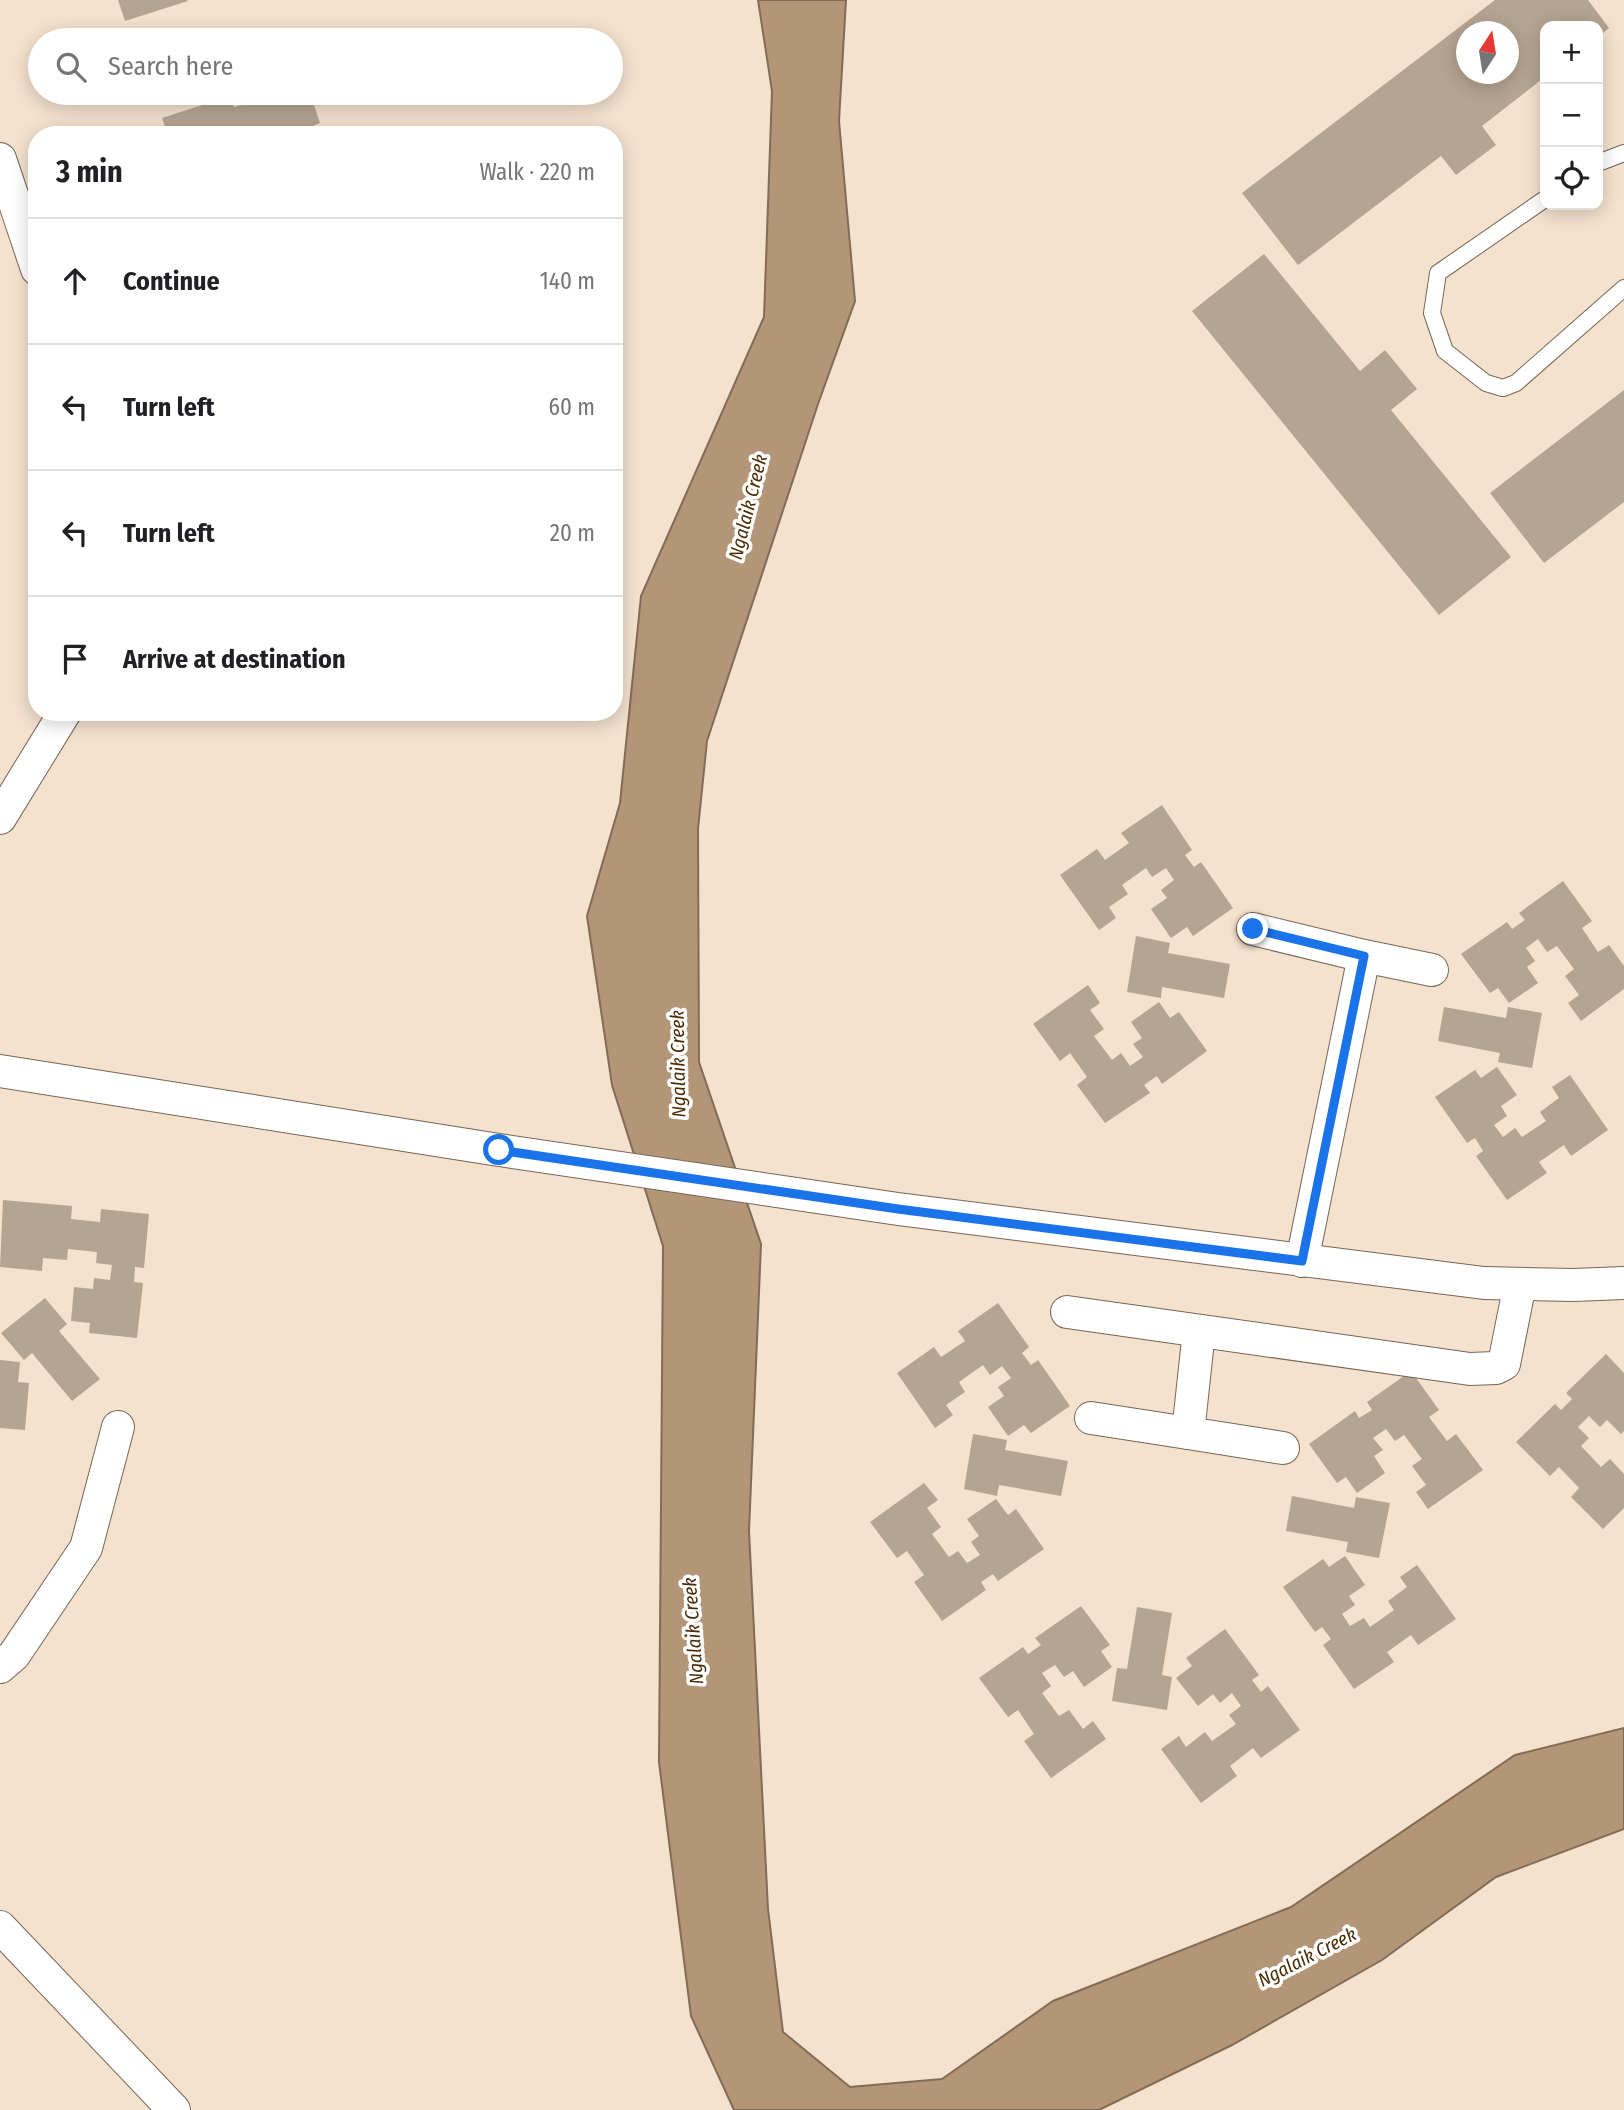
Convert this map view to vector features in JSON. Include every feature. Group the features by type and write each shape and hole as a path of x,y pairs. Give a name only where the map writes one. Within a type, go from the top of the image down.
{"street":[{"path":"0,159 28,242"},
{"path":"0,818 59,721"},
{"path":"1253,929 1432,970"},
{"path":"1302,1261 1364,956"},
{"path":"0,1071 499,1150 898,1209 1484,1283 1624,1283"},
{"path":"1067,1312 1470,1369 1496,1368 1504,1364 1520,1284"},
{"path":"1188,1433 1199,1331"},
{"path":"1091,1418 1283,1448"},
{"path":"0,1667 14,1655 86,1548 118,1427"},
{"path":"0,1927 174,2110"}],"lane":[{"path":"1603,161 1624,153"},
{"path":"1540,202 1438,273 1432,313 1445,351 1486,383 1503,388 1516,383 1624,288"}],"water":[{"name":"Ngalaik Creek","path":"758,0 846,0 839,121 855,301 818,404 707,741 698,829 699,1062 761,1244 749,1531 768,1909 783,2032 850,2087 942,2079 1053,2001 1291,1907 1515,1755 1624,1728 1624,1829 1496,1877 1382,1960 1232,2045 1099,2110 734,2110 691,2016 659,1762 663,1246 612,1085 587,916 620,803 641,596 764,317 772,91"}],"building":[{"path":"118,0 187,0 188,1 125,21"},
{"path":"1495,0 1588,0 1609,28 1603,33 1603,21 1540,21 1540,81 1482,126 1496,145 1456,175 1441,156 1298,265 1242,193 1456,30 1456,84 1519,84 1519,21 1467,21"},
{"path":"202,105 314,105 320,123 313,126 165,126 162,118"},
{"path":"1264,254 1360,371 1385,350 1417,389 1391,410 1511,557 1439,615 1192,311"},
{"path":"1624,390 1624,502 1544,563 1490,493"},
{"path":"1162,805 1192,850 1185,855 1194,867 1201,862 1233,908 1193,936 1187,927 1171,938 1151,909 1167,898 1161,890 1174,880 1166,868 1152,877 1146,868 1122,885 1128,894 1109,907 1116,918 1099,930 1060,875 1097,849 1105,860 1129,843 1121,833"},
{"path":"1563,881 1592,921 1582,928 1598,952 1609,945 1624,966 1624,989 1581,1021 1568,1003 1579,995 1565,976 1574,969 1557,946 1547,952 1538,939 1526,948 1535,961 1527,967 1538,983 1509,1003 1498,988 1490,993 1461,954 1507,922 1512,929 1525,920 1519,913"},
{"path":"1136,936 1170,943 1168,953 1230,964 1224,998 1162,987 1161,998 1127,992"},
{"path":"1088,985 1100,1003 1090,1010 1104,1029 1094,1036 1112,1060 1121,1053 1130,1066 1143,1057 1133,1044 1142,1038 1131,1022 1159,1002 1170,1018 1179,1012 1207,1051 1162,1084 1157,1076 1144,1085 1150,1093 1105,1123 1077,1085 1087,1077 1070,1053 1060,1061 1033,1024"},
{"path":"1444,1007 1506,1018 1508,1007 1542,1013 1532,1068 1498,1062 1500,1053 1438,1041"},
{"path":"1497,1067 1517,1095 1501,1106 1507,1116 1494,1125 1503,1137 1515,1128 1522,1137 1546,1121 1540,1112 1559,1098 1552,1087 1570,1075 1608,1130 1571,1156 1564,1145 1539,1162 1547,1173 1507,1200 1476,1156 1483,1151 1475,1138 1467,1143 1435,1097 1475,1070 1481,1078"},
{"path":"3,1200 72,1206 71,1219 100,1222 101,1209 149,1214 144,1268 135,1267 134,1282 143,1283 137,1338 89,1333 90,1323 71,1321 74,1287 93,1289 94,1278 110,1280 112,1265 96,1263 97,1252 68,1249 67,1260 43,1258 42,1271 0,1267"},
{"path":"45,1298 67,1324 59,1331 100,1379 72,1401 32,1353 24,1360 1,1333"},
{"path":"998,1303 1029,1347 1022,1353 1031,1365 1038,1360 1070,1406 1031,1433 1024,1425 1008,1436 988,1407 1004,1396 998,1387 1011,1378 1002,1366 990,1375 983,1365 959,1382 965,1392 946,1405 953,1415 935,1428 897,1373 934,1347 941,1357 965,1341 958,1331"},
{"path":"1606,1354 1624,1373 1624,1431 1621,1434 1607,1420 1600,1427 1589,1416 1578,1427 1589,1438 1581,1446 1601,1467 1610,1459 1624,1474 1624,1508 1603,1529 1571,1497 1579,1488 1559,1467 1550,1476 1516,1442 1555,1404 1561,1410 1572,1399 1566,1393"},
{"path":"0,1360 20,1362 18,1382 29,1383 25,1430 0,1428"},
{"path":"1411,1371 1439,1410 1429,1417 1447,1441 1456,1434 1483,1470 1428,1509 1416,1492 1426,1485 1412,1466 1422,1459 1404,1435 1395,1441 1386,1429 1373,1438 1383,1450 1374,1456 1385,1473 1357,1493 1346,1477 1337,1483 1309,1444 1355,1411 1359,1418 1372,1410 1367,1402"},
{"path":"973,1434 1007,1440 1005,1450 1068,1461 1061,1496 999,1485 997,1496 964,1489"},
{"path":"924,1483 938,1500 927,1508 941,1527 932,1534 949,1557 958,1551 967,1563 980,1555 971,1542 979,1536 967,1519 996,1499 1008,1515 1016,1509 1044,1549 998,1581 993,1574 981,1582 986,1590 942,1621 914,1582 924,1575 907,1551 897,1558 870,1522"},
{"path":"1292,1496 1354,1508 1356,1497 1390,1503 1379,1558 1346,1552 1348,1542 1286,1531"},
{"path":"1345,1556 1365,1585 1349,1596 1355,1605 1342,1614 1350,1626 1364,1618 1370,1627 1394,1610 1388,1601 1407,1587 1400,1577 1417,1565 1456,1619 1418,1645 1411,1635 1387,1652 1394,1662 1354,1689 1323,1645 1331,1639 1322,1627 1315,1632 1283,1587 1323,1559 1329,1567"},
{"path":"1081,1606 1110,1645 1101,1651 1112,1667 1084,1687 1073,1671 1064,1677 1055,1665 1042,1673 1051,1686 1042,1693 1059,1716 1069,1710 1083,1729 1093,1721 1106,1739 1051,1778 1024,1741 1034,1734 1018,1710 1008,1717 979,1678 1023,1647 1028,1654 1041,1645 1035,1638"},
{"path":"1137,1607 1172,1613 1162,1675 1172,1677 1167,1710 1112,1701 1117,1668 1127,1669"},
{"path":"1225,1629 1259,1675 1252,1680 1261,1692 1268,1686 1300,1730 1261,1758 1253,1748 1230,1766 1237,1776 1201,1803 1161,1749 1179,1736 1186,1747 1205,1732 1212,1741 1236,1724 1229,1715 1241,1706 1232,1693 1220,1703 1213,1694 1198,1706 1176,1678 1192,1666 1186,1658"}],"route":[{"path":"499,1150 898,1209 1302,1261 1364,956 1253,929"}]}
